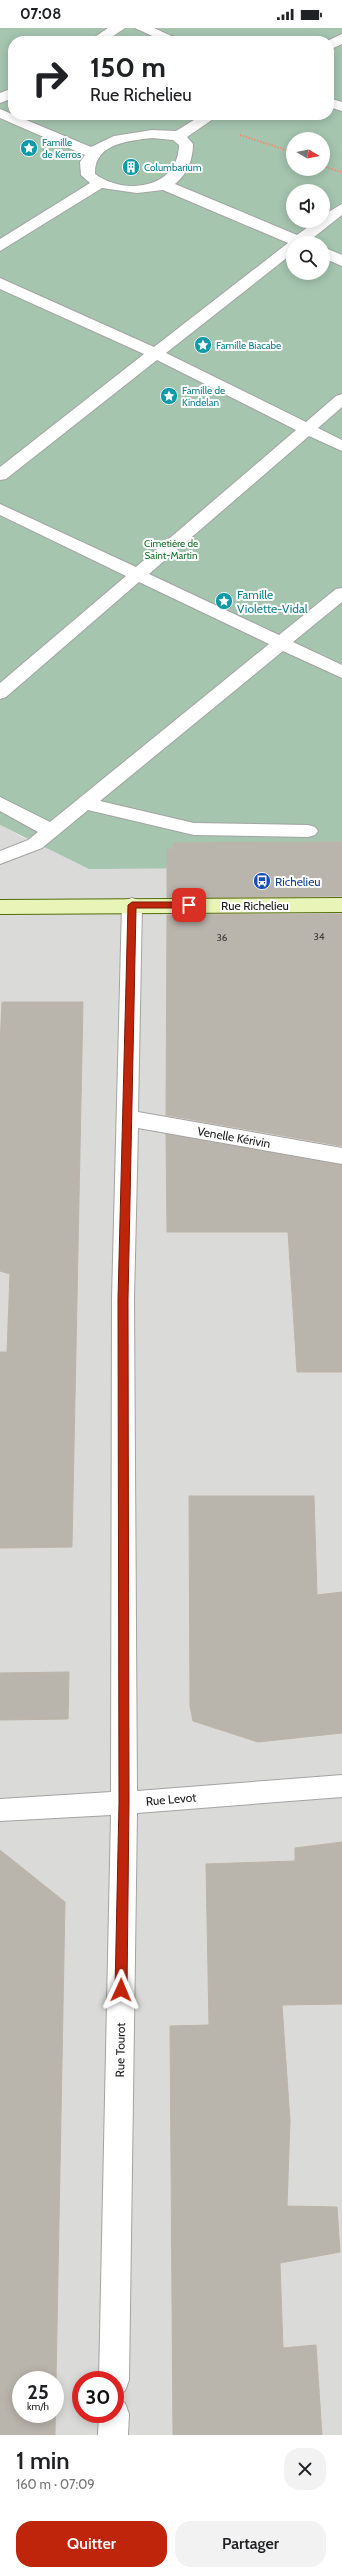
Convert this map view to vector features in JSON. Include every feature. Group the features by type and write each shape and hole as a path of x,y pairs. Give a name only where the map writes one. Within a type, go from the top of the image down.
{"street":[{"path":"104,36 118,28"},
{"path":"142,28 162,36"},
{"path":"16,120 92,153"},
{"path":"178,136 204,120"},
{"path":"164,185 176,174 186,150 186,144 178,136 165,133 131,136 107,143 92,153 86,163 86,169 92,179 100,184 137,188 164,185 286,238"},
{"path":"0,246 100,184"},
{"path":"307,236 342,208"},
{"path":"0,475 154,353 286,252"},
{"path":"330,255 342,260"},
{"path":"0,283 154,353 342,446"},
{"path":"0,693 342,399"},
{"path":"0,509 342,672"},
{"path":"0,858 34,844 342,593"},
{"path":"0,803 50,830"},
{"path":"83,804 194,829 308,831"},
{"name":"Rue Richelieu","path":"0,907 132,905 342,905"},
{"name":"Rue Tourot","path":"114,2371 124,1803 123,1299 132,905"},
{"name":"Venelle Kérivin","path":"126,1118 342,1156"},
{"name":"Rue Levot","path":"0,1810 124,1803 342,1786"},
{"path":"113,2435 114,2423"}],"path":[{"path":"330,168 342,172"}],"shaded area":[{"path":"0,825 35,844 342,867 342,2435 0,2435"}],"green space":[{"name":"Cimetière de Saint-Martin","path":"0,28 342,28 342,867 89,869 0,825"}],"building":[{"path":"342,842 342,896 167,898 167,849 173,849 173,843"},
{"path":"342,914 342,1146 166,1115 167,915"},
{"path":"2,1002 83,1002 72,1547 0,1548 0,1352 7,1352 10,1274 0,1271 0,1045"},
{"path":"166,1134 342,1165 342,1372 297,1372 288,1232 167,1232"},
{"path":"189,1496 314,1496 317,1595 342,1592 342,1733 258,1742 193,1721 190,1706"},
{"path":"69,1672 68,1719 0,1720 0,1673"},
{"path":"342,1842 342,2004 282,2005 290,2121 287,2206 337,2207 340,2252 280,2263 283,2348 316,2345 322,2435 173,2435 170,2026 209,2025 206,1864 295,1861 295,1848"},
{"path":"0,1850 65,1902 56,2371 12,2371 12,2423 55,2423 55,2435 0,2435"}],"place":[{"name":"Famille de Kerros","path":"29,148"},
{"name":"Columbarium","path":"131,167"},
{"name":"Famille Biacabe","path":"203,345"},
{"name":"Famille de Kindelan","path":"169,396"},
{"name":"Famille Violette-Vidal","path":"224,601"},
{"name":"Richelieu","path":"262,881"}],"route":[{"path":"121,1990 124,1803 123,1299 132,905 189,905"}]}
